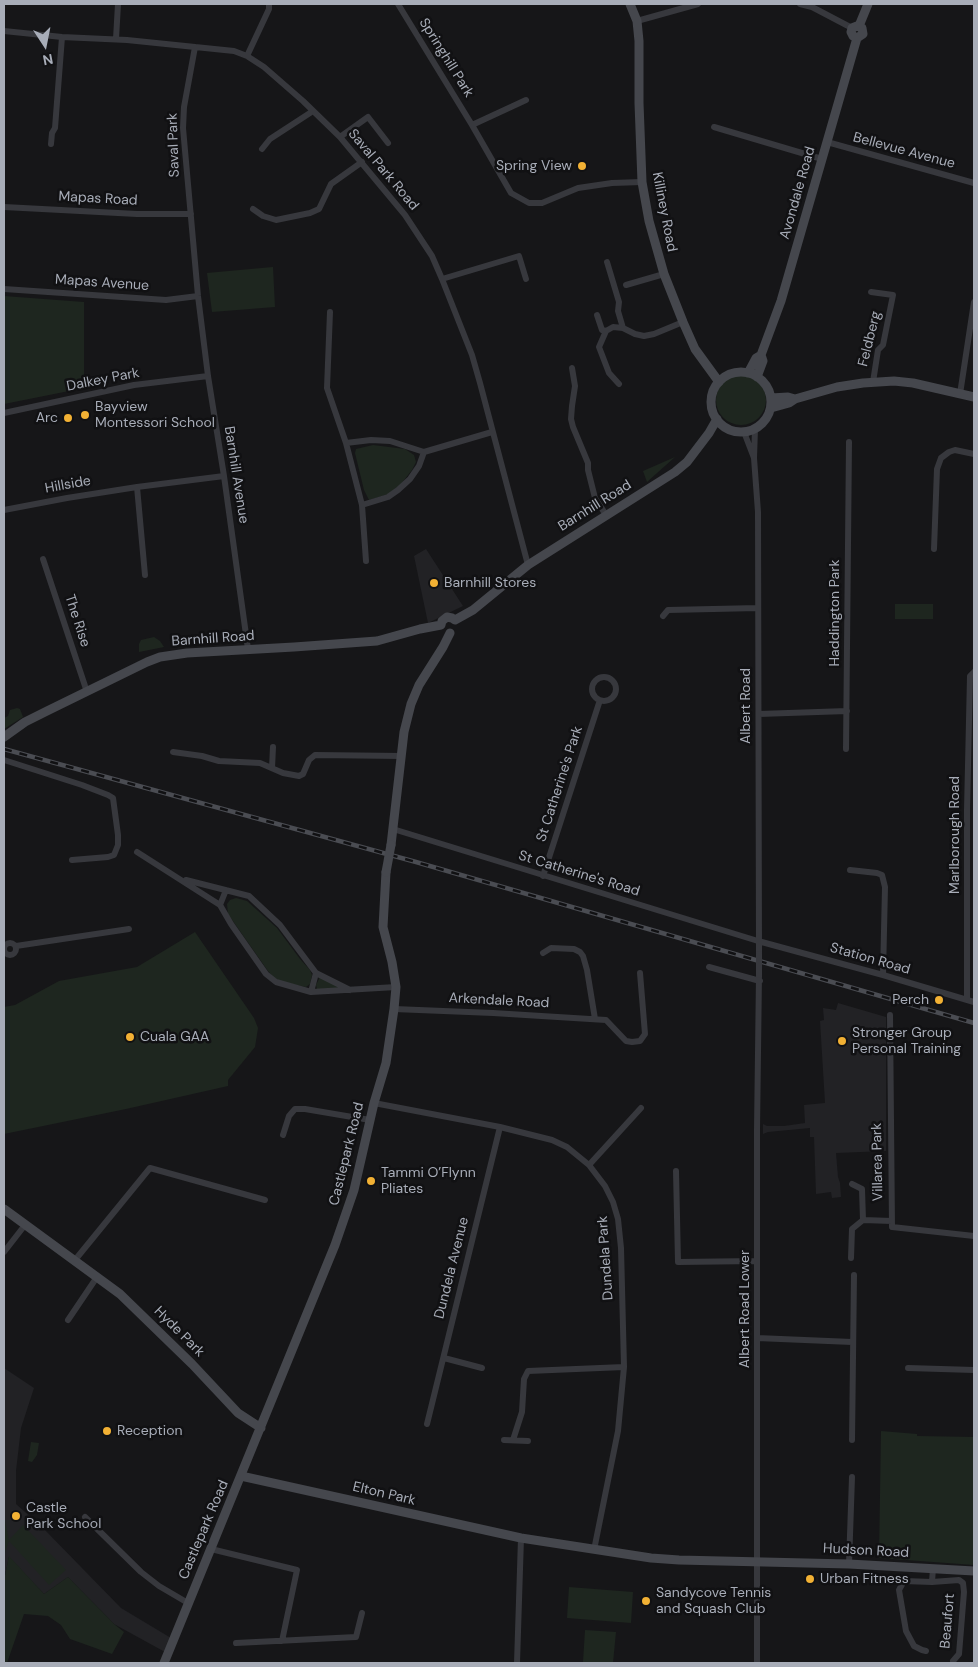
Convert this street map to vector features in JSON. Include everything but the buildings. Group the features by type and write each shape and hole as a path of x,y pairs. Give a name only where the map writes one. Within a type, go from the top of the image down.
{"street":[{"path":"116,40 118,4"},
{"path":"247,56 265,18 269,4"},
{"name":"Springhill Park","path":"398,4 511,193 528,203 542,203 578,188 642,182"},
{"name":"Killiney Road","path":"630,4 638,21 642,182 650,221 664,274 683,322 695,349 719,382"},
{"path":"638,21 698,4"},
{"path":"800,4 812,7 856,27 868,4"},
{"name":"Avondale Road","path":"757,377 763,360 762,355 781,302 857,38 852,34 856,27"},
{"name":"Saval Park Road","path":"4,30 234,51 247,56 270,72 340,137 405,215 420,235 432,256 472,354 528,564"},
{"path":"51,144 52,133 55,128 62,36"},
{"name":"Saval Park","path":"191,214 183,128 184,107 196,47"},
{"path":"472,125 526,100"},
{"path":"262,150 270,139 313,111"},
{"path":"340,137 368,117 388,143"},
{"path":"714,127 822,159"},
{"name":"Bellevue Avenue","path":"827,142 973,183"},
{"path":"253,210 263,216 276,220 310,213 319,209 331,184 362,162"},
{"path":"973,183 974,174"},
{"name":"Mapas Road","path":"4,207 137,214 191,214"},
{"name":"Barnhill Avenue","path":"191,214 198,296 208,376 248,650"},
{"path":"442,279 519,256 526,279"},
{"path":"606,262 619,302 618,311 623,328"},
{"path":"626,285 664,274"},
{"name":"Mapas Avenue","path":"4,290 166,300 198,296"},
{"name":"Feldberg","path":"871,292 893,295 883,345 878,350 873,382"},
{"path":"960,394 974,302"},
{"path":"330,312 326,388 346,443 362,505 366,561"},
{"path":"597,316 602,330 606,331"},
{"path":"619,384 609,373 599,347 606,331 613,327 623,328 644,336 683,322"},
{"name":"Avondale Road","path":"748,373 756,358 762,355"},
{"path":"572,368 575,386 571,418 573,427 588,463 595,498 606,515"},
{"path":"748,373 757,377 767,386 771,398 771,408 765,421 756,428 744,432 735,432 725,427 716,419 712,406 714,390 719,382 730,374 748,373"},
{"name":"Dalkey Park","path":"4,413 134,385 208,376"},
{"path":"771,408 837,387 873,382 894,381 913,383 974,398"},
{"path":"771,398 788,397 795,399"},
{"name":"Barnhill Road","path":"4,737 25,722 160,657 187,652 248,650 377,640 420,629 441,626 443,619 447,617 455,620 472,610 528,564 675,472 687,462 698,448 710,432 716,419"},
{"name":"Barnhill Road","path":"698,448 725,427"},
{"name":"Albert Road","path":"756,428 754,458 758,512 759,954"},
{"path":"346,443 371,440 390,441 424,452 492,432"},
{"name":"Albert Road","path":"744,432 754,458"},
{"name":"Haddington Park","path":"846,749 849,442"},
{"path":"934,549 937,469 941,458 955,450 974,454"},
{"path":"362,505 388,497 398,490 410,479 419,466 424,452"},
{"name":"Hillside","path":"4,510 137,487 224,476"},
{"path":"137,487 145,574"},
{"name":"The Rise","path":"43,559 87,692"},
{"path":"662,616 668,610 758,608"},
{"path":"441,626 444,631 450,633 456,628 455,620"},
{"name":"Castlepark Road","path":"164,1663 261,1428 354,1190 374,1103 386,1063 394,1009 396,987 383,927 386,872 391,845 404,732 411,704 419,685 450,633"},
{"name":"Marlborough Road","path":"971,1001 967,810 970,676 974,672"},
{"name":"St Catherine's Park","path":"543,876 600,700"},
{"path":"759,714 847,711"},
{"path":"272,768 273,747"},
{"path":"174,752 202,756 219,761 260,763 283,773 299,776 303,774 309,760 315,755 402,756"},
{"path":"4,760 82,785 113,798 118,835 118,845 114,854 108,857 72,860"},
{"name":"St Catherine's Road","path":"392,829 758,941"},
{"path":"138,852 220,905 266,974 276,982 311,992 396,987"},
{"path":"850,870 882,875 885,886 883,975"},
{"path":"180,878 248,896 280,925 316,973 351,990"},
{"path":"220,905 226,890"},
{"path":"10,956 5,952 5,942 16,946 129,930"},
{"name":"Station Road","path":"758,941 971,1001"},
{"path":"4,963 10,956 15,954 16,946"},
{"path":"543,952 551,948 568,948 580,952 587,970 598,1019 606,1020 626,1041 632,1042 640,1041 645,1034 640,973"},
{"name":"Albert Road Lower","path":"757,1663 757,1130 759,954"},
{"path":"709,967 760,978"},
{"path":"311,992 316,973"},
{"name":"Arkendale Road","path":"394,1009 598,1019"},
{"name":"Villarea Park","path":"890,1015 892,1227 974,1236"},
{"name":"Dundela Park","path":"374,1103 500,1127 552,1140 567,1147 589,1166 605,1186 613,1202 618,1219 622,1260 624,1367 618,1432 594,1550"},
{"path":"589,1166 641,1108"},
{"path":"283,1134 289,1116 295,1110 305,1109 370,1120"},
{"name":"Dundela Avenue","path":"427,1424 500,1127"},
{"path":"75,1260 150,1168 265,1200"},
{"path":"676,1171 678,1262 758,1261"},
{"path":"852,1184 862,1189 863,1220"},
{"name":"Hyde Park","path":"4,1209 120,1294 147,1319 242,1417 261,1428"},
{"path":"850,1258 852,1229 863,1220 892,1221"},
{"path":"4,1252 25,1225"},
{"path":"852,1440 854,1275"},
{"path":"68,1320 97,1277"},
{"path":"757,1338 852,1342"},
{"path":"444,1358 482,1368"},
{"path":"513,1440 522,1412 524,1379 525,1373 528,1371 624,1367"},
{"path":"908,1368 974,1370"},
{"path":"504,1440 528,1440"},
{"name":"Elton Park","path":"241,1476 521,1538 594,1550 679,1560 757,1561"},
{"path":"849,1564 852,1477"},
{"path":"85,1517 141,1572 159,1586 188,1603"},
{"path":"517,1663 521,1538"},
{"path":"211,1549 297,1570 282,1641"},
{"name":"Hudson Road","path":"757,1561 974,1571"},
{"name":"Beaufort","path":"932,1582 933,1568"},
{"name":"Beaufort","path":"926,1651 914,1646 906,1631 899,1590 904,1581 932,1582 959,1580 963,1583 964,1592 959,1654 953,1661"},
{"path":"236,1643 356,1638 362,1613"}],"shaded area":[{"path":"273,267 275,307 212,312 207,273"},
{"path":"4,296 84,302 84,388 4,404"},
{"path":"736,375 746,375 759,382 766,395 766,405 759,418 746,425 736,425 727,421 720,414 716,405 716,395 720,386 727,379"},
{"path":"373,445 405,449 414,455 416,462 401,484 389,494 369,500 364,490 355,453 356,449"},
{"path":"675,457 647,482 643,471"},
{"path":"426,549 463,606 428,623 414,556"},
{"path":"895,604 933,604 933,619 895,619"},
{"path":"154,637 164,647 139,652 141,640"},
{"path":"20,709 23,717 4,729 4,718 8,716 10,710"},
{"path":"236,898 247,901 277,928 310,970 312,975 310,984 306,987 282,982 274,978 228,914 227,904 230,900"},
{"name":"Cuala GAA","path":"195,932 254,1018 258,1028 255,1047 228,1080 228,1086 4,1134 4,1007 15,1005 59,981 137,967"},
{"path":"320,977 344,989 317,989 316,985"},
{"path":"838,1003 886,1017 886,1151 836,1153 841,1197 832,1198 831,1192 816,1194 814,1137 810,1137 810,1128 763,1134 763,1124 767,1126 784,1126 805,1123 804,1105 825,1103 820,1021 824,1020 823,1008 836,1010"},
{"name":"Castle Park School","path":"4,1368 34,1388 21,1428 16,1471 16,1504 43,1528 121,1608 171,1638 165,1652 114,1624 68,1577 44,1594 9,1557 4,1580"},
{"path":"881,1431 917,1434 917,1436 974,1437 974,1565 879,1558"},
{"path":"31,1442 39,1443 37,1455 32,1462 28,1461"},
{"path":"4,1517 9,1540 23,1525 66,1570 49,1585 9,1541 4,1555"},
{"path":"9,1556 44,1594 68,1577 124,1632 112,1654 70,1639 61,1625 48,1616 24,1614 7,1663 4,1663 4,1580"},
{"path":"569,1587 633,1592 631,1623 567,1618"},
{"path":"585,1630 616,1632 613,1663 583,1662"}],"railway":[{"path":"4,749 416,862 974,1023"}],"place":[{"name":"Spring View","path":"582,166"},
{"name":"Bayview Montessori School","path":"85,415"},
{"name":"Arc","path":"68,418"},
{"name":"Barnhill Stores","path":"434,583"},
{"name":"Perch","path":"939,1000"},
{"name":"Cuala GAA","path":"130,1037"},
{"name":"Stronger Group Personal Training","path":"842,1041"},
{"name":"Tammi O’Flynn Pliates","path":"371,1181"},
{"name":"Reception","path":"107,1431"},
{"name":"Castle Park School","path":"16,1516"},
{"name":"Urban Fitness","path":"810,1579"},
{"name":"Sandycove Tennis and Squash Club","path":"646,1601"}]}
